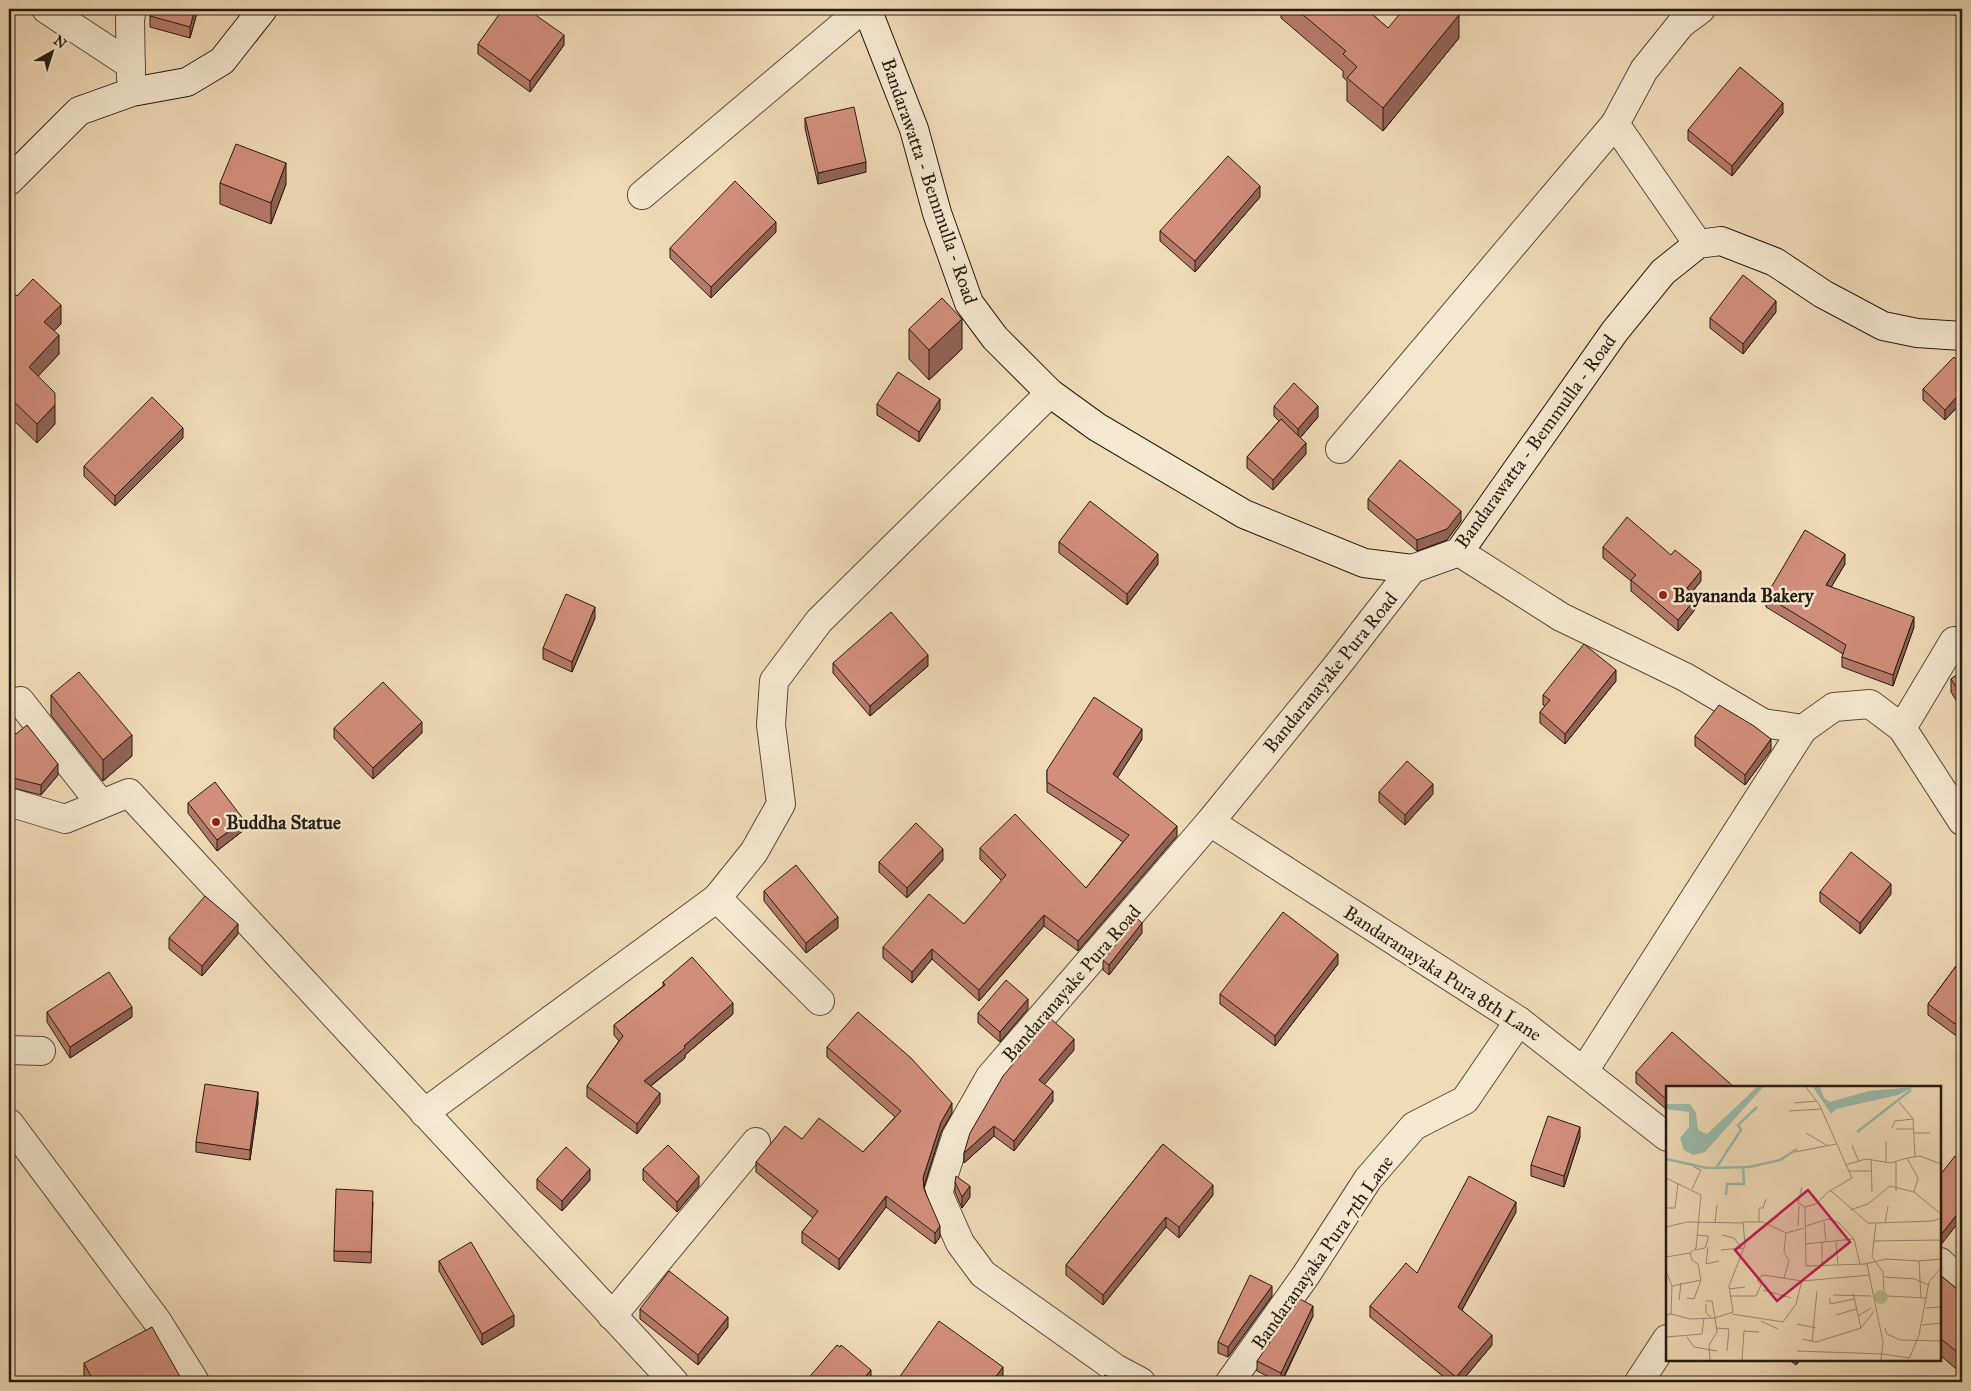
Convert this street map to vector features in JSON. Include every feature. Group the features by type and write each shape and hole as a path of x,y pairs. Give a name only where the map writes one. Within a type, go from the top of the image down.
{"street":[{"path":"46,9 131,65"},
{"path":"132,9 132,92"},
{"path":"9,181 78,111 132,92 187,82 222,61 263,9"},
{"path":"642,195 862,9"},
{"name":"Bandarawatta - Bemmulla - Road","path":"867,9 914,128 937,213 969,303 995,338 1050,393 1097,427 1244,514 1364,563 1412,569 1459,552 1615,331 1663,272 1698,244"},
{"path":"1340,449 1615,124 1644,70 1681,24 1698,9 1701,9"},
{"path":"1615,124 1698,244 1721,241 1775,262 1823,294 1883,326 1917,333 1962,336"},
{"path":"424,1113 717,898 754,852 781,804 771,724 774,681 819,621 1050,393"},
{"path":"1459,552 1562,617 1684,677 1763,723 1803,729"},
{"name":"Bandaranayake Pura Road","path":"1141,1382 1115,1368 982,1274 960,1243 938,1193 956,1137 990,1077 1210,822 1336,667 1412,569"},
{"path":"1902,728 1954,641"},
{"path":"20,701 101,804"},
{"path":"1584,1071 1803,729 1834,707 1870,704 1902,728 1962,821"},
{"path":"9,802 64,819 129,793 674,1382"},
{"name":"Bandaranayaka Pura 8th Lane","path":"1210,822 1519,1021 1666,1136"},
{"path":"717,898 820,1001"},
{"name":"Bandaranayaka Pura 7th Lane","path":"1230,1382 1306,1275 1368,1179 1414,1126 1465,1100 1519,1021"},
{"path":"9,1050 42,1051"},
{"path":"9,1123 157,1321 195,1382"},
{"path":"612,1316 756,1142"},
{"path":"1941,1263 1962,1282"},
{"path":"1639,1382 1666,1341"}],"building":[{"path":"151,9 195,9 190,27 150,16"},
{"path":"503,9 527,9 564,35 530,81 478,44"},
{"path":"1296,9 1366,9 1388,28 1404,9 1452,9 1459,15 1383,108 1347,78 1357,67 1343,54 1346,51"},
{"path":"1740,67 1783,103 1732,166 1688,130"},
{"path":"854,107 866,162 818,173 805,118"},
{"path":"236,144 286,163 271,203 220,183"},
{"path":"1228,156 1260,186 1195,261 1160,231"},
{"path":"735,181 776,222 711,287 670,248"},
{"path":"1743,275 1776,301 1743,344 1710,318"},
{"path":"33,279 61,305 44,322 59,335 29,367 55,393 55,405 37,424 9,397 9,288 17,296"},
{"path":"942,298 962,319 929,350 909,329"},
{"path":"1954,357 1962,365 1962,391 1945,410 1923,389"},
{"path":"898,372 940,399 919,432 877,404"},
{"path":"1294,383 1318,406 1298,429 1274,406"},
{"path":"152,397 183,428 115,496 84,466"},
{"path":"1281,419 1306,443 1273,480 1247,457"},
{"path":"1400,460 1461,511 1447,529 1417,540 1368,499"},
{"path":"1090,501 1158,554 1127,594 1059,542"},
{"path":"1627,517 1671,555 1675,550 1701,571 1687,588 1697,597 1678,620 1631,580 1636,575 1603,547"},
{"path":"1805,530 1845,554 1826,585 1914,617 1893,675 1842,657 1846,645 1766,596"},
{"path":"566,594 595,607 572,662 543,648"},
{"path":"891,612 928,655 870,706 833,663"},
{"path":"1584,644 1616,670 1565,734 1540,712 1550,700 1543,695"},
{"path":"1962,671 1962,696 1951,679"},
{"path":"79,672 132,735 103,760 51,695"},
{"path":"383,682 422,722 373,768 334,728"},
{"path":"1094,697 1142,729 1113,774 1177,826 1078,941 1044,915 979,990 932,949 912,972 883,947 929,894 964,924 1006,875 980,848 1015,814 1086,888 1129,835 1047,782 1047,770"},
{"path":"1719,705 1754,726 1771,739 1745,775 1695,736"},
{"path":"27,725 58,764 41,785 9,777 9,728 16,734"},
{"path":"1407,761 1433,784 1405,815 1379,792"},
{"name":"Buddha Statue","path":"215,782 244,820 217,840 188,803"},
{"path":"916,823 943,849 907,888 879,862"},
{"path":"1851,852 1891,884 1860,923 1820,892"},
{"path":"796,865 838,917 806,943 764,891"},
{"path":"205,896 238,924 202,966 169,938"},
{"path":"1283,912 1338,954 1275,1036 1220,994"},
{"path":"1138,919 1142,923 1109,965 1103,960"},
{"path":"692,957 733,1003 684,1046 685,1048 644,1081 660,1093 637,1124 587,1086 623,1036 614,1025 665,985 663,982"},
{"path":"1962,958 1962,1029 1928,1004"},
{"path":"109,972 132,1007 70,1047 47,1012"},
{"path":"1006,980 1028,999 1000,1032 978,1013"},
{"path":"858,1012 911,1058 952,1103 941,1122 923,1178 924,1189 940,1226 935,1233 886,1196 839,1259 802,1232 818,1211 756,1162 785,1126 802,1139 819,1118 863,1152 901,1111 827,1047"},
{"path":"1051,1019 1074,1039 1039,1080 1053,1091 1014,1141 994,1126 964,1153 970,1133 1003,1076"},
{"path":"1672,1032 1733,1086 1666,1086 1666,1099 1636,1072"},
{"path":"205,1084 258,1092 250,1150 196,1142"},
{"path":"1548,1116 1580,1127 1564,1176 1531,1165"},
{"path":"1163,1144 1213,1185 1179,1227 1166,1217 1103,1295 1066,1265"},
{"path":"668,1145 699,1176 677,1202 643,1169"},
{"path":"566,1147 590,1169 562,1201 537,1179"},
{"path":"1955,1156 1962,1162 1962,1208 1941,1235 1941,1174"},
{"path":"956,1176 970,1186 962,1197 955,1182"},
{"path":"1469,1176 1516,1202 1458,1307 1492,1335 1456,1377 1370,1306 1406,1263 1417,1273"},
{"path":"336,1189 373,1191 371,1252 334,1251"},
{"path":"471,1242 514,1315 482,1334 439,1261"},
{"path":"669,1271 728,1317 698,1355 640,1309"},
{"path":"1250,1275 1272,1286 1228,1347 1218,1342"},
{"path":"1941,1276 1962,1293 1962,1356 1941,1339"},
{"path":"1300,1299 1313,1306 1281,1373 1257,1361"},
{"path":"939,1321 1003,1367 992,1382 896,1382"},
{"path":"152,1327 183,1382 94,1382 84,1363"},
{"path":"837,1345 840,1347 841,1345 871,1370 861,1382 805,1382"},
{"path":"1105,1375 1118,1382 1101,1382"}],"place":[{"name":"Bayananda Bakery","path":"1663,595"},
{"name":"Buddha Statue","path":"216,822"}]}
